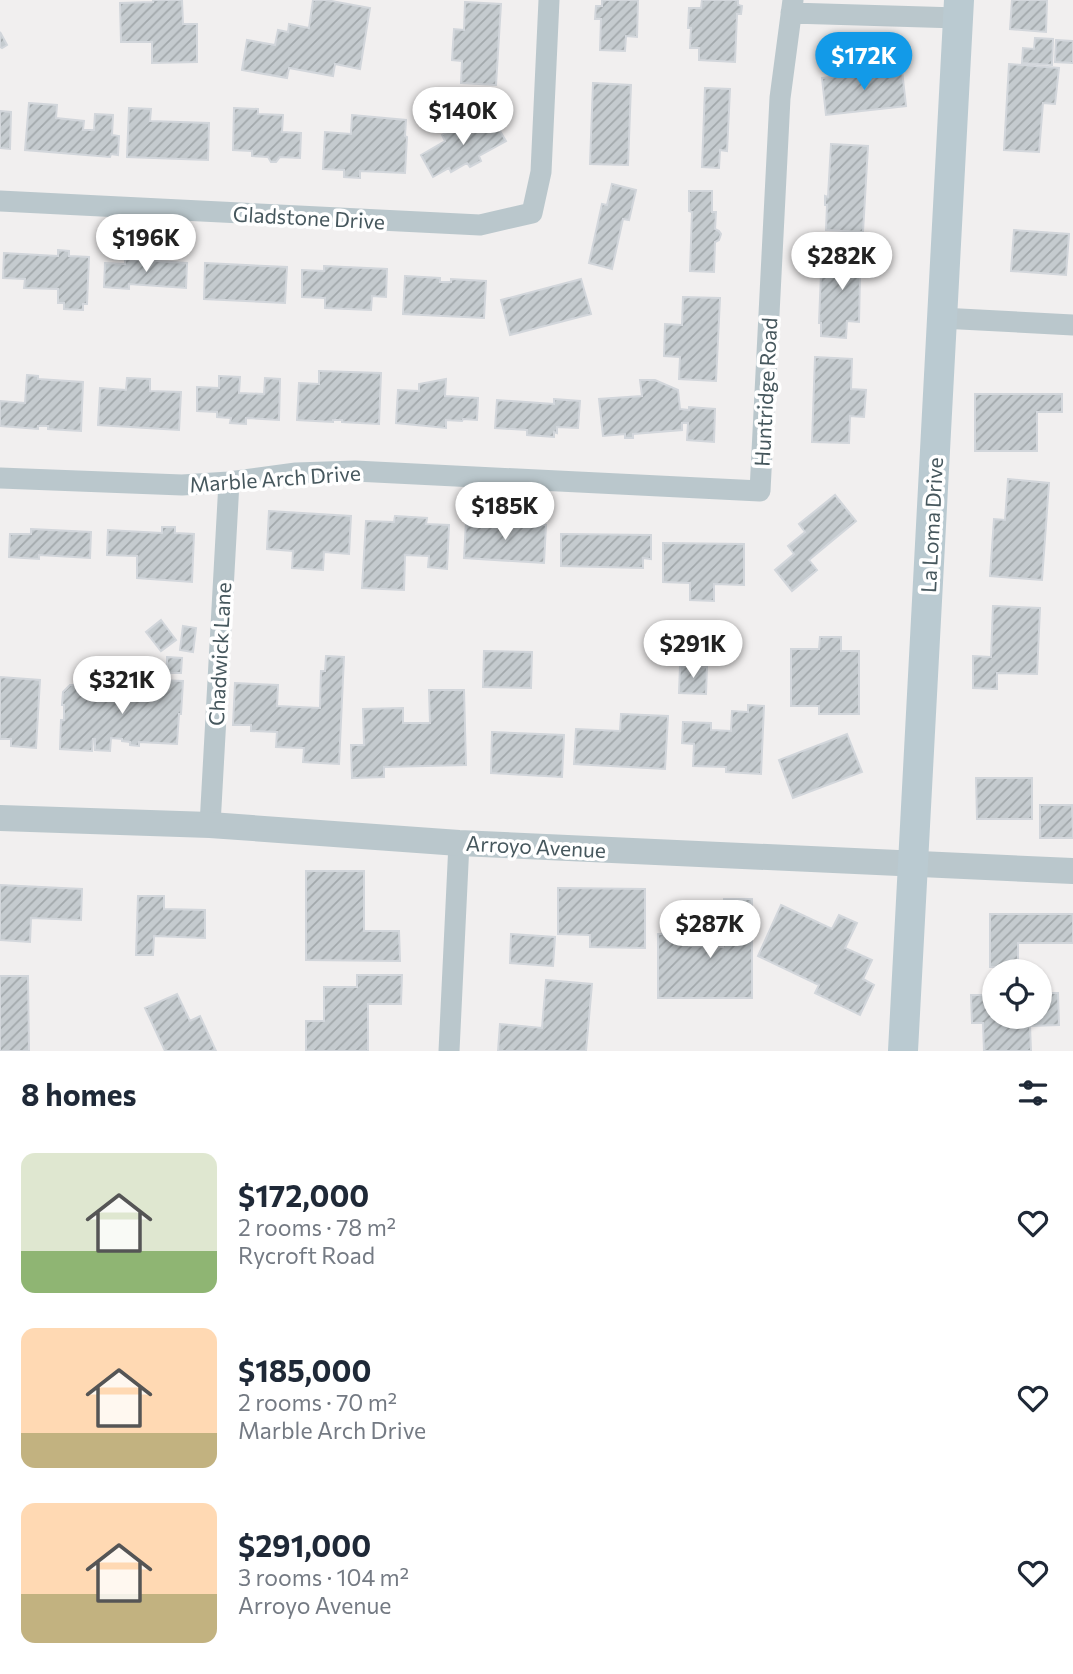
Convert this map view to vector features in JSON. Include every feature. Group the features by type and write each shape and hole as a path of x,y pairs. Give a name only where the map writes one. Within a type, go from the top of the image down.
{"main road":[{"name":"La Loma Drive","path":"903,1051 959,9"}],"street":[{"name":"Gladstone Drive","path":"0,201 480,225 532,213 541,172 550,0"},
{"path":"792,7 959,9"},
{"name":"Huntridge Road","path":"760,491 779,97 792,7"},
{"path":"941,318 1073,325"},
{"name":"Marble Arch Drive","path":"0,478 182,485 296,473 355,471 760,491"},
{"name":"Chadwick Lane","path":"210,825 229,482"},
{"name":"Arroyo Avenue","path":"0,818 210,825 459,842 1073,871"},
{"path":"449,1051 459,842"}],"building":[{"path":"182,0 183,24 197,24 197,62 152,63 152,42 121,42 120,3"},
{"path":"313,0 370,8 360,69 335,64 333,76 289,68 287,78 242,70 247,40 275,45 278,30 288,32 289,24 309,28"},
{"path":"602,0 638,0 637,37 626,36 625,51 600,50 601,19 595,19 596,6 602,6"},
{"path":"702,0 738,0 738,5 742,6 741,14 737,14 735,62 699,60 699,48 690,48 689,8 701,8"},
{"path":"1012,0 1047,0 1046,32 1010,29"},
{"path":"465,2 501,4 496,85 461,83 462,61 452,60 454,29 464,30"},
{"path":"0,32 7,45 2,48 0,47"},
{"path":"1035,38 1053,39 1052,65 1022,63 1023,48 1034,49"},
{"path":"1056,40 1073,41 1073,63 1055,62"},
{"path":"1009,64 1059,68 1055,104 1043,103 1039,152 1004,150"},
{"path":"902,70 906,106 826,115 822,78"},
{"path":"593,83 631,85 628,165 590,164"},
{"path":"705,88 730,89 727,151 720,150 719,168 702,167"},
{"path":"29,103 57,105 56,118 84,121 83,130 94,130 95,114 113,115 112,135 119,136 118,155 111,154 110,157 25,150"},
{"path":"129,108 151,109 150,121 209,123 208,160 127,157"},
{"path":"234,108 258,109 258,114 283,115 282,132 301,133 300,158 280,157 276,162 271,162 268,157 252,156 252,151 233,150"},
{"path":"0,111 11,112 10,149 0,148"},
{"path":"352,115 406,120 405,173 360,171 360,178 344,177 344,170 323,169 325,132 351,134"},
{"path":"471,118 476,128 493,119 506,141 479,156 481,161 470,167 467,163 451,172 449,168 433,177 421,155 445,141 442,135"},
{"path":"831,144 868,146 863,232 826,230 825,196 828,197"},
{"path":"612,184 636,190 629,220 623,219 612,269 589,263 602,204 607,205"},
{"path":"689,191 712,191 712,212 716,212 715,229 721,234 715,242 714,272 690,271 692,212 689,211"},
{"path":"1014,230 1069,234 1066,275 1011,271"},
{"path":"58,250 69,251 69,256 89,257 87,304 83,304 83,310 64,309 64,303 58,303 58,289 24,288 25,279 3,278 4,253 58,256"},
{"path":"828,253 873,257 872,277 860,277 859,322 847,321 846,338 821,336 821,273 827,273"},
{"path":"125,259 187,263 186,288 129,284 129,289 104,287 105,263 125,264"},
{"path":"205,263 287,267 285,303 204,299"},
{"path":"324,266 387,269 386,297 372,296 371,310 325,308 325,298 302,297 302,270 324,271"},
{"path":"405,276 440,278 440,282 451,282 451,279 486,281 484,318 403,314"},
{"path":"581,279 591,314 510,335 501,300"},
{"path":"683,297 720,298 716,381 679,379 680,357 664,356 665,324 682,325"},
{"path":"815,357 852,359 851,389 866,390 864,417 850,416 849,443 812,442"},
{"path":"319,371 381,373 379,424 342,420 297,420 299,383 319,384"},
{"path":"27,375 38,376 38,379 83,382 81,431 48,429 48,426 38,426 38,429 0,426 0,401 25,403"},
{"path":"219,376 240,377 239,393 264,394 265,378 280,379 279,420 246,418 246,424 230,423 231,418 217,417 217,412 197,411 197,387 219,388"},
{"path":"127,378 150,379 150,391 181,392 179,430 98,425 100,388 126,390"},
{"path":"446,379 445,396 478,398 477,420 446,420 446,428 396,423 398,390 419,391 419,384"},
{"path":"640,380 655,380 678,390 680,409 715,409 714,442 687,440 688,423 682,423 682,430 633,434 633,438 625,438 625,434 603,436 599,399 642,396"},
{"path":"975,394 1062,394 1062,412 1037,412 1037,451 975,451"},
{"path":"554,399 580,401 578,428 557,427 554,437 527,435 527,430 495,428 497,400 554,404"},
{"path":"1008,479 1049,483 1042,580 990,576 994,519 1005,520"},
{"path":"835,495 856,521 809,560 817,570 792,591 775,570 794,554 788,546 805,532 799,524"},
{"path":"269,511 351,516 349,554 324,552 323,570 292,568 293,551 267,549"},
{"path":"395,516 427,518 426,524 449,525 447,569 428,567 429,556 405,555 404,590 362,588 366,521 394,522"},
{"path":"466,521 546,525 544,563 464,558"},
{"path":"162,527 175,527 175,533 194,534 192,582 137,578 137,556 107,555 108,530 162,533"},
{"path":"31,529 91,532 90,558 39,555 39,559 9,557 10,534 31,534"},
{"path":"561,534 651,535 651,559 643,558 643,568 561,566"},
{"path":"663,543 744,544 744,585 714,584 714,601 690,600 690,583 663,582"},
{"path":"993,606 1040,608 1037,674 997,673 997,689 973,688 973,656 991,657"},
{"path":"161,620 176,640 161,651 146,632"},
{"path":"183,626 196,628 193,652 180,650"},
{"path":"820,637 841,637 841,651 859,651 859,714 819,714 819,706 791,706 791,649 819,649"},
{"path":"484,651 532,652 531,688 483,687"},
{"path":"326,656 344,657 339,764 303,762 304,748 276,747 277,732 251,731 251,725 233,725 235,683 278,685 277,706 320,708 321,671 325,671"},
{"path":"167,657 182,658 181,673 167,673"},
{"path":"680,666 707,667 706,694 679,693"},
{"path":"0,677 40,680 36,748 11,746 11,739 0,739"},
{"path":"135,679 183,681 177,744 139,742 139,746 111,738 110,751 95,750 95,739 92,751 60,749 61,720 64,720 63,692 70,685 81,685 86,691 134,694"},
{"path":"429,690 464,690 466,765 384,767 384,777 352,778 351,745 364,745 363,709 403,708 403,723 430,723"},
{"path":"748,705 764,706 761,774 726,772 726,767 693,766 694,744 682,743 683,722 711,723 711,730 731,731 732,711 748,712"},
{"path":"621,714 668,716 665,769 574,764 576,729 620,731"},
{"path":"492,732 564,735 562,777 491,773"},
{"path":"847,734 862,772 793,798 779,760"},
{"path":"976,778 1032,778 1032,819 977,819"},
{"path":"1040,805 1072,805 1073,838 1040,838"},
{"path":"306,871 364,871 364,931 399,931 400,961 306,960"},
{"path":"0,885 82,889 81,920 31,918 30,942 0,940"},
{"path":"558,888 645,889 645,948 590,947 590,935 558,934"},
{"path":"138,896 164,896 164,909 205,910 205,938 154,936 153,955 136,955"},
{"path":"724,899 752,899 752,998 658,998 658,934 689,934 689,946 723,947"},
{"path":"781,905 832,929 839,915 857,923 845,948 872,960 863,979 874,985 860,1015 815,993 819,985 758,956"},
{"path":"990,914 1073,914 1073,943 1018,943 1018,959 990,959"},
{"path":"511,934 555,937 553,966 510,963"},
{"path":"357,975 402,975 401,1004 368,1004 368,1051 306,1051 306,1021 324,1021 324,987 357,987"},
{"path":"0,976 28,976 29,1051 0,1051"},
{"path":"546,980 592,984 586,1051 498,1051 500,1024 542,1028"},
{"path":"1052,993 1058,993 1059,1025 1052,1025"},
{"path":"177,994 190,1021 200,1016 216,1051 165,1051 145,1008"},
{"path":"971,995 982,995 982,1023 972,1023"},
{"path":"983,1029 1030,1029 1031,1051 984,1051"}]}
